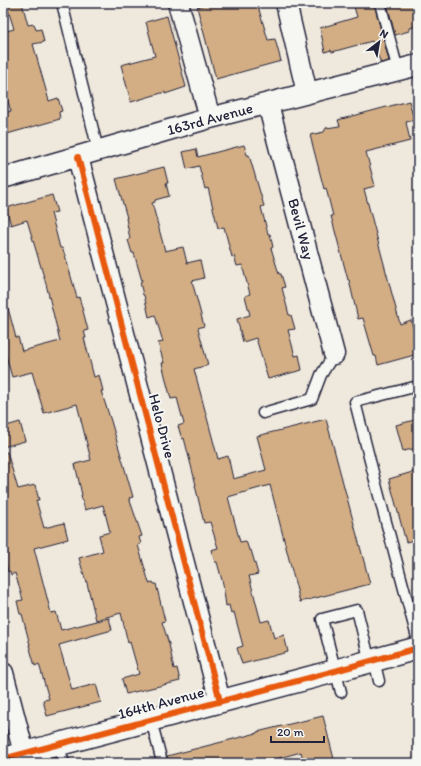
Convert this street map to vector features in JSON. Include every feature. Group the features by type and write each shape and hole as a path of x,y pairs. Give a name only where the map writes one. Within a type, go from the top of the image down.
{"street":[{"path":"178,3 210,118"},
{"path":"286,3 307,94"},
{"name":"163rd Avenue","path":"3,178 210,118 418,65"},
{"name":"Bevil Way","path":"268,104 334,354"},
{"name":"Helo Drive","path":"78,157 220,701"},
{"name":"164th Avenue","path":"3,759 24,753 61,754 151,720 418,649"},
{"path":"3,673 24,753"}],"lane":[{"path":"62,3 98,150"},
{"path":"380,3 398,70"},
{"path":"263,413 312,399 321,375 334,354"},
{"path":"418,386 355,402 418,649"},
{"path":"341,692 322,619 357,610 379,681"},
{"path":"151,720 161,758"}],"building":[{"path":"6,3 22,3 28,25 34,24 36,30 41,29 44,42 33,44 49,101 58,98 62,111 59,112 60,119 7,134 3,113 11,111 3,86 3,32 14,29"},
{"path":"211,3 257,3 268,40 275,39 281,61 216,79 197,7"},
{"path":"353,3 374,3 389,61 381,63 372,41 332,52 331,50 325,52 320,28 357,17"},
{"path":"387,3 418,3 418,26 409,28 409,31 395,35"},
{"path":"167,16 186,87 165,94 165,92 131,102 121,65 155,56 146,22"},
{"path":"409,101 414,120 406,122 410,141 366,152 375,186 364,189 400,324 411,320 418,345 418,354 378,365 363,318 358,319 331,216 333,216 326,188 324,189 310,135 324,132 326,128 340,126 338,120"},
{"path":"244,145 247,155 249,155 264,206 261,207 268,234 270,234 273,247 271,248 279,274 281,274 285,287 282,288 289,315 291,315 295,329 288,330 295,356 299,355 302,370 268,379 256,338 243,342 237,319 250,315 245,296 250,294 242,265 237,266 234,256 232,257 224,227 218,228 208,188 205,189 199,166 187,169 183,152 196,149 198,157"},
{"path":"164,167 168,183 166,183 169,196 155,200 155,202 152,203 165,251 183,247 187,263 200,260 204,278 192,281 204,326 198,328 208,365 194,369 218,459 228,456 233,479 266,470 257,436 326,419 370,584 300,602 270,485 228,497 240,542 246,541 249,550 251,550 258,574 249,576 261,622 269,620 274,638 284,635 288,652 242,664 237,648 243,646 234,612 231,613 229,605 226,606 223,584 217,562 215,562 211,550 218,548 210,522 204,523 184,438 182,439 178,426 184,424 177,398 171,399 162,363 164,363 158,343 163,342 155,315 149,317 140,282 142,281 134,253 132,253 128,240 130,239 127,218 116,179"},
{"path":"52,195 57,212 51,213 60,248 62,248 65,255 88,330 84,331 86,338 84,338 94,377 99,375 103,391 101,391 133,497 129,498 142,536 139,537 141,544 138,545 149,583 153,582 156,584 165,621 162,622 169,644 174,669 177,668 180,681 126,694 122,679 139,674 130,642 128,643 121,613 96,620 79,558 103,551 99,535 110,532 103,505 85,510 81,496 75,464 91,460 77,404 44,413 32,372 12,377 3,345 3,308 8,308 16,338 18,337 22,351 60,341 46,284 27,220 11,225 6,208"},
{"path":"418,419 418,448 403,451 396,425"},
{"path":"20,422 25,441 3,447 3,427"},
{"path":"3,452 7,452 18,489 35,485 39,500 36,500 44,528 64,523 68,539 34,548 51,613 56,612 61,630 109,618 112,630 59,645 72,690 96,684 101,702 47,716 43,700 49,699 39,664 35,666 22,614 20,614 17,601 23,600 15,573 11,575 10,571 8,572 3,551"},
{"path":"416,471 418,480 418,539 406,542 389,479"},
{"path":"323,716 335,763 304,763 301,752 261,763 165,763 167,756"}],"cycle path":[{"path":"78,157 220,701"},
{"path":"3,759 418,648"}]}
